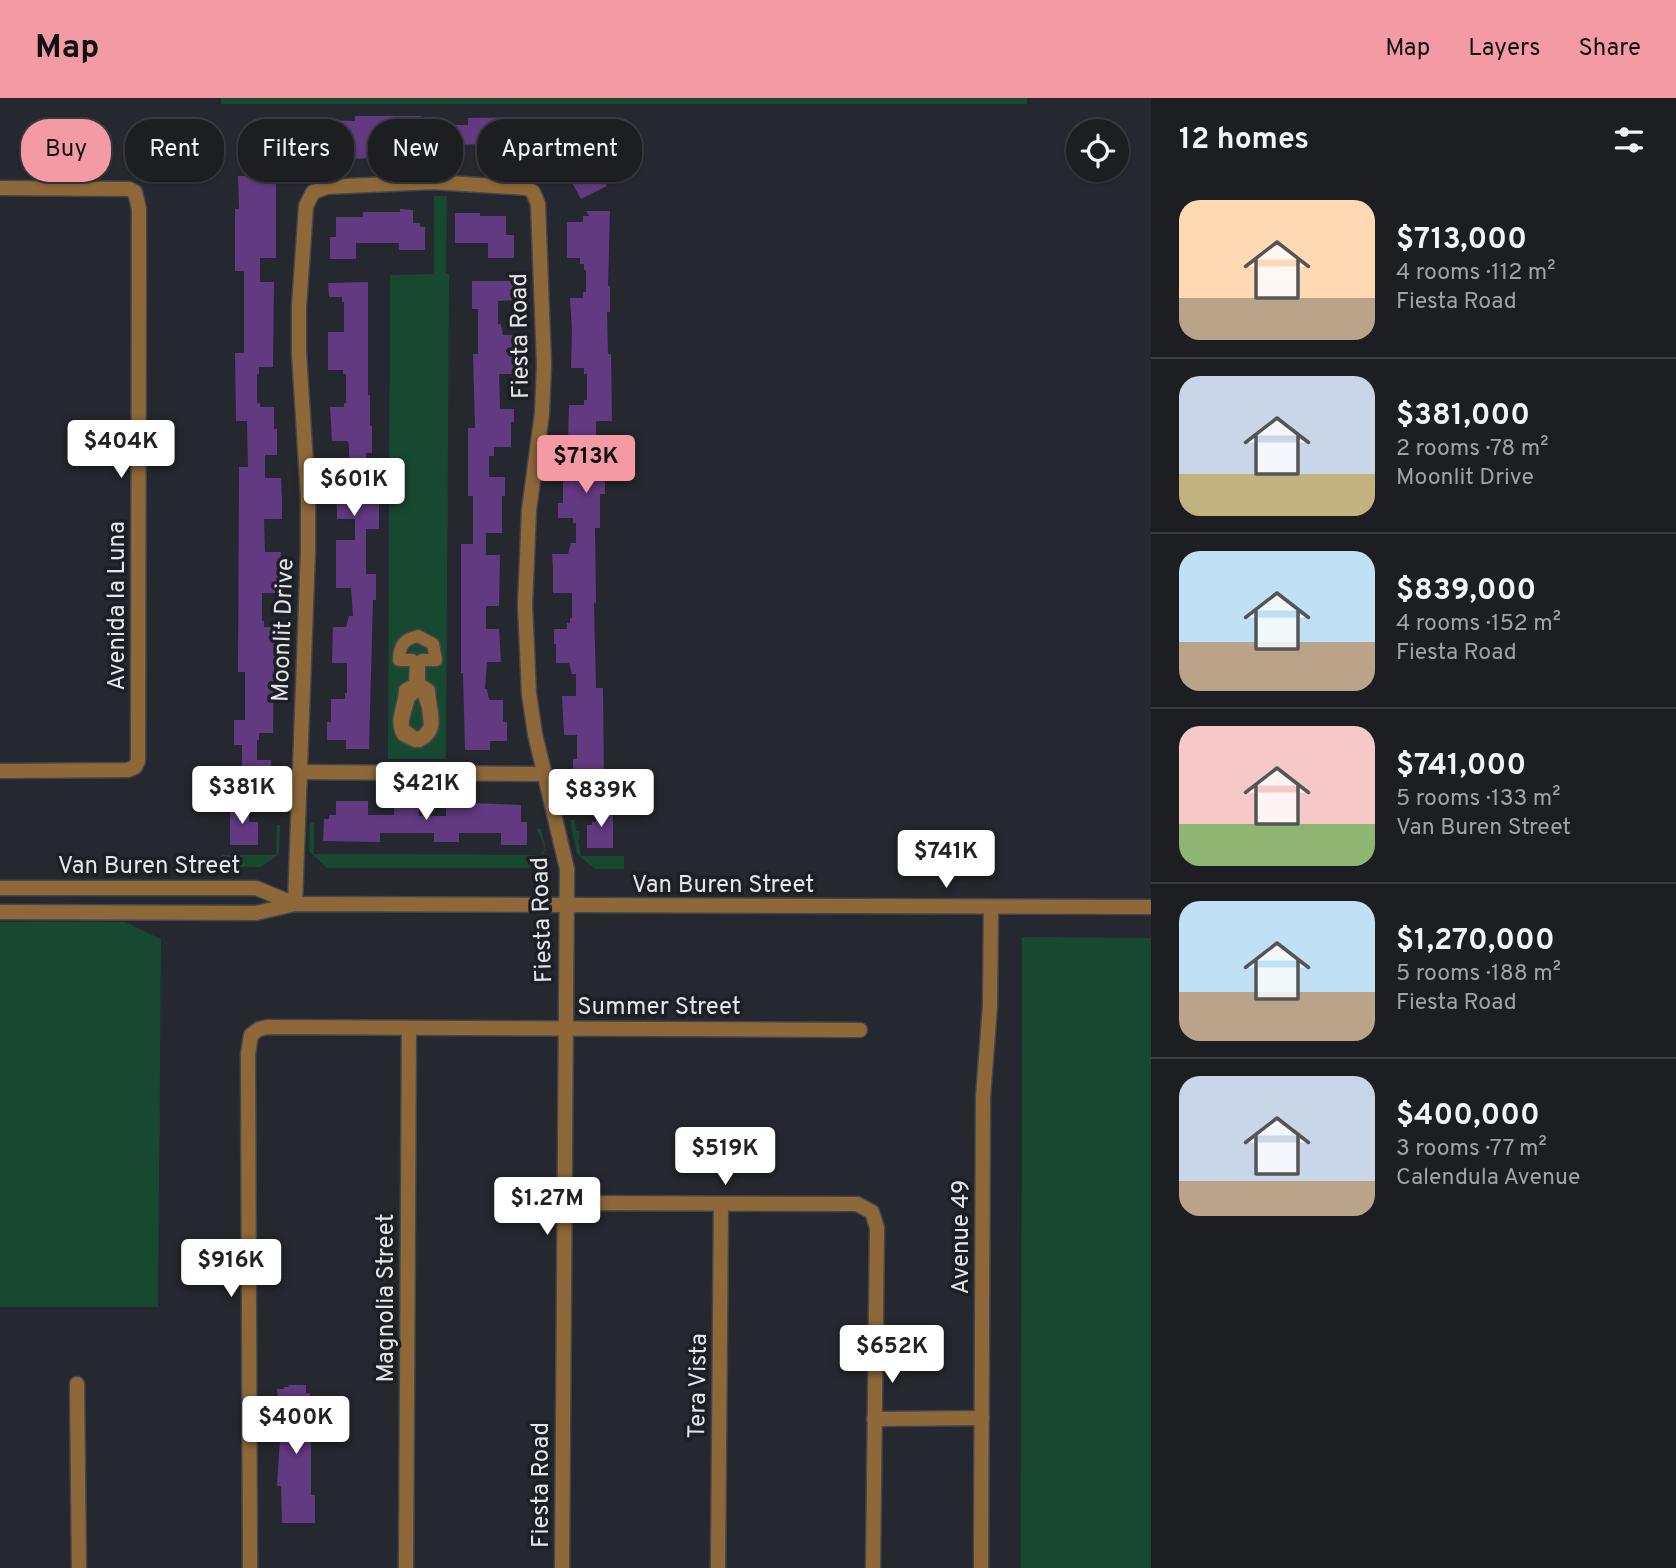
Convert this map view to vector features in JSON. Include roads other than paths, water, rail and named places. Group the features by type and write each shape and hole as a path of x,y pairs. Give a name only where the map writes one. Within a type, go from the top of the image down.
{"street":[{"name":"Fiesta Road","path":"313,192 327,187 413,182 520,186 533,192 538,204 544,365 542,413 529,510 525,605 529,694 544,774 567,869 562,1568"},
{"name":"Avenida la Luna","path":"0,188 118,188 135,192 139,209 138,761 135,767 118,771 0,771"},
{"name":"Moonlit Drive","path":"295,904 309,496 301,399 299,306 306,206 313,192"},
{"path":"418,636 433,644 436,660 422,660 419,663 419,684 429,690 433,722 430,733 419,741 419,737 424,736 430,727 426,697 423,692 417,691 412,693 408,701 402,724 403,729 414,737 415,741 403,735 398,723 405,703 405,690 415,684 416,663 412,660 399,660 399,652 402,644 409,638 418,636"},
{"path":"299,772 544,774"},
{"name":"Van Buren Street","path":"0,888 256,888 295,904"},
{"name":"Van Buren Street","path":"0,912 256,913 295,904 1151,907"},
{"name":"Avenue 49","path":"981,1568 984,1097 990,1006 992,907"},
{"name":"Summer Street","path":"250,1568 248,1054 251,1035 267,1027 860,1030"},
{"name":"Magnolia Street","path":"406,1568 409,1028"},
{"path":"565,1203 857,1204 872,1212 877,1228 873,1568"},
{"name":"Tera Vista","path":"718,1568 721,1205"},
{"path":"78,1384 79,1568"},
{"path":"874,1419 982,1418"}]}
